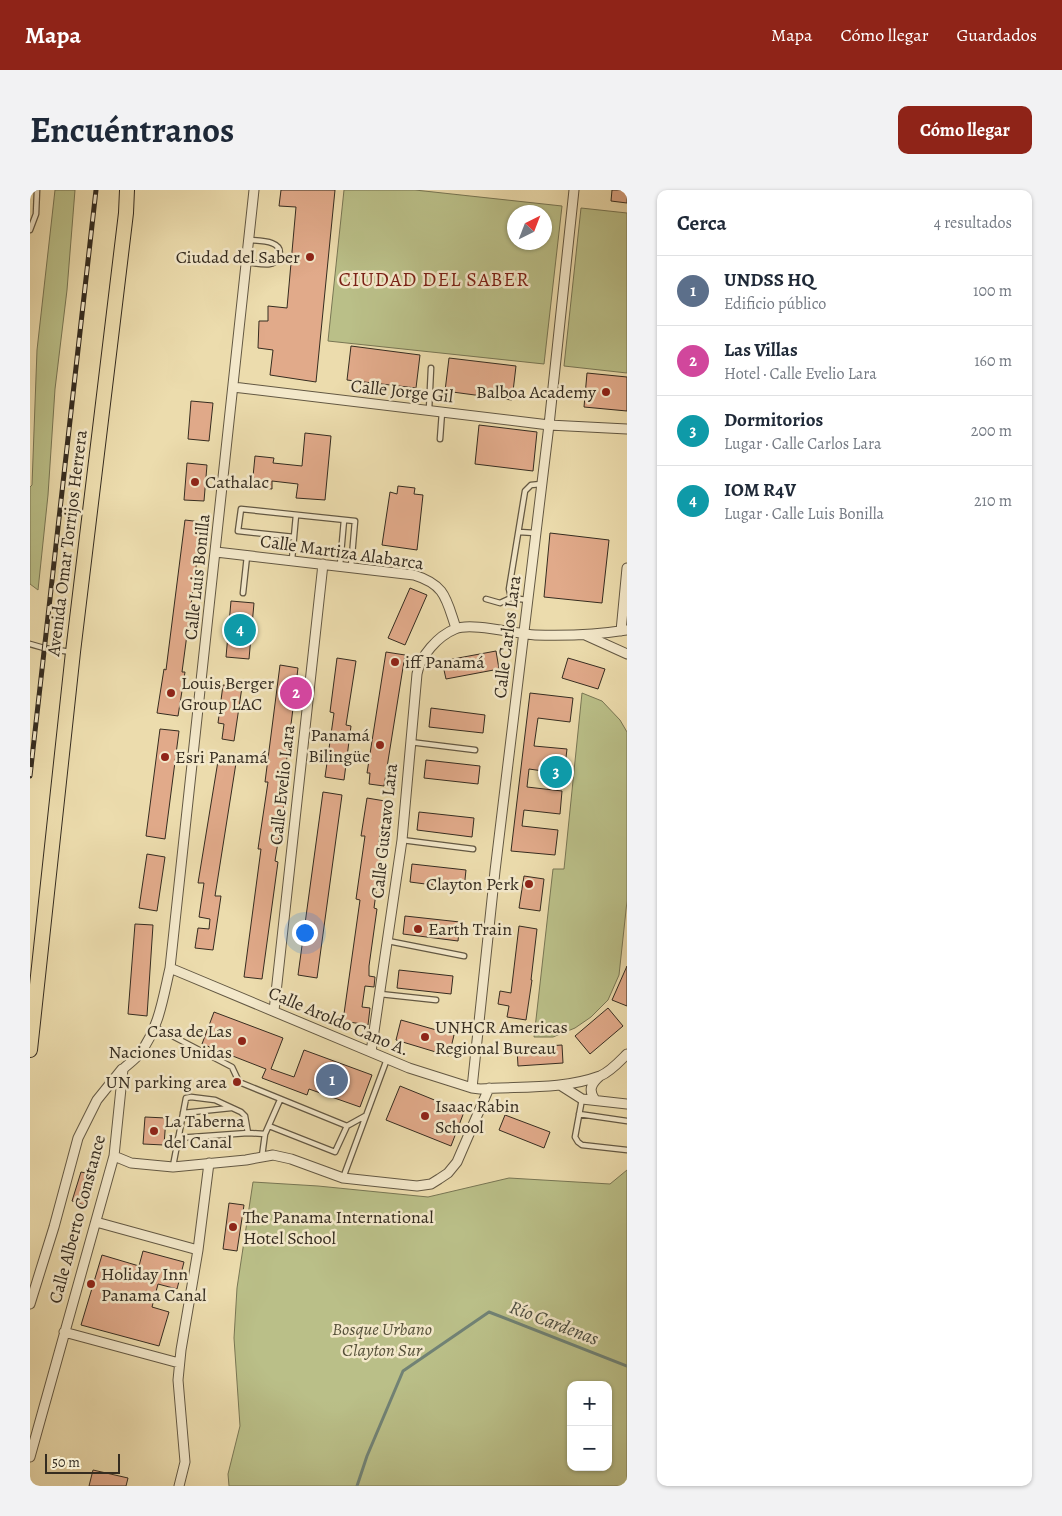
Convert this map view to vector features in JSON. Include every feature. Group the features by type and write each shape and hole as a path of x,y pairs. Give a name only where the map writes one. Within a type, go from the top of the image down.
{"main road":[{"name":"Avenida Omar Torrijos Herrera","path":"30,1050 73,652 126,213 127,190"},
{"path":"126,213 132,190"}],"street":[{"name":"Calle Luis Bonilla","path":"170,968 254,190"},
{"name":"Calle Carlos Lara","path":"472,1088 495,871 528,600 574,190"},
{"name":"Calle Jorge Gil","path":"233,387 548,425 627,429"},
{"name":"Calle Martiza Alabarca","path":"216,552 414,574 426,578 435,584 445,596 456,628"},
{"name":"Calle Evelio Lara","path":"274,1011 323,564"},
{"path":"456,628 490,629 524,634 585,635 624,630 627,573"},
{"name":"Calle Gustavo Lara","path":"371,1052 402,840 417,674 420,663 435,644 456,628"},
{"path":"585,635 627,654"},
{"name":"Calle Aroldo Cano A.","path":"170,968 409,1068 472,1088 560,1085 600,1076"},
{"path":"30,1304 54,1227 78,1138 97,1100 123,1069 140,1054 155,1027 159,1018 170,968"},
{"path":"595,1100 590,1090 593,1082 608,1072 627,1054"},
{"name":"Calle Alberto Constance","path":"30,1457 114,1156 123,1069"},
{"path":"560,1085 582,1099 627,1104"},
{"path":"114,1156 131,1163 173,1167 246,1160 273,1155 291,1159 343,1178 418,1186 431,1184 448,1173 457,1162 489,1088"},
{"path":"179,1486 185,1462 178,1380 179,1363 198,1250 209,1163"},
{"path":"96,1222 198,1250"},
{"path":"64,1332 179,1363"}],"lane":[{"path":"30,230 36,214 37,190"},
{"path":"246,262 270,264 274,263 279,255 277,245 248,240"},
{"path":"429,410 431,368"},
{"path":"440,439 442,412"},
{"path":"511,598 510,589 525,491 531,485 541,484"},
{"path":"294,537 238,531 241,509 355,521 351,567"},
{"path":"292,560 296,515"},
{"path":"340,566 344,520"},
{"path":"519,532 535,533"},
{"path":"244,593 247,556"},
{"path":"486,599 500,602 511,598 528,600"},
{"path":"30,644 73,652"},
{"path":"410,742 475,750"},
{"path":"402,840 473,849"},
{"path":"388,941 464,956"},
{"path":"380,994 436,1000"},
{"path":"155,1027 232,1067 239,1082 347,1126"},
{"path":"343,1178 387,1058"},
{"path":"173,1167 186,1098 215,1100 241,1112 245,1116 248,1133"},
{"path":"582,1099 575,1137 578,1142 582,1145 627,1150"},
{"path":"262,1156 265,1134 280,1100"},
{"path":"183,1113 231,1108"},
{"path":"579,1114 627,1121"},
{"path":"269,1126 334,1152 337,1150 347,1126 365,1116"},
{"path":"178,1138 248,1133 265,1134"}],"green space":[{"path":"55,190 75,190 67,290 55,389 48,495 38,590 30,584 30,487 32,485 37,350"},
{"path":"344,190 415,190 562,206 544,364 328,341"},
{"path":"581,208 627,213 627,373 564,366"},
{"path":"582,693 602,701 620,720 627,732 627,901 619,975 608,1000 591,1017 575,1028 553,1037 534,1037 553,869 564,869"},
{"name":"Bosque Urbano Clayton Sur","path":"627,1170 627,1486 229,1486 228,1474 240,1426 234,1338 237,1288 253,1182 318,1186 428,1197 509,1178 610,1184"}],"building":[{"name":"Ciudad del Saber","path":"281,190 335,190 316,382 270,375 273,350 258,348 259,321 268,321 268,306 287,308 296,207 279,206"},
{"path":"612,190 627,190 627,203 611,201"},
{"path":"351,346 420,355 416,388 347,380"},
{"path":"449,358 516,366 512,400 445,391"},
{"name":"Balboa Academy","path":"587,373 627,377 627,411 584,407"},
{"path":"191,401 213,403 209,441 188,439"},
{"path":"479,425 537,432 533,471 475,464"},
{"path":"305,433 331,436 325,500 296,498 298,484 272,481 272,489 252,487 255,456 274,458 273,463 302,466"},
{"name":"Cathalac","path":"187,463 207,465 204,501 184,500"},
{"path":"398,486 415,488 414,494 423,495 417,550 382,545 390,492 397,494"},
{"path":"185,520 202,522 182,672 185,672 178,716 157,713 164,669 166,670"},
{"path":"550,533 609,540 602,603 544,597"},
{"path":"410,588 427,595 405,645 388,638"},
{"path":"231,601 254,603 249,659 226,657"},
{"path":"496,651 499,669 446,679 442,661"},
{"path":"386,652 405,655 384,786 369,784 370,773 367,773"},
{"path":"337,658 356,661 346,725 351,726 344,780 325,777 334,713 330,712"},
{"path":"568,658 605,669 598,689 562,678"},
{"path":"280,665 298,668 282,797 285,798 275,861 278,862 262,979 244,977 261,849 258,849 268,782 265,782"},
{"path":"223,685 242,687 234,741 222,739 224,724 218,723"},
{"path":"530,693 573,698 570,722 538,718 534,746 567,749 564,774 529,769 527,787 562,791 560,814 524,810 522,826 558,830 555,855 511,851"},
{"path":"431,708 485,715 483,733 429,727"},
{"path":"160,729 179,731 165,839 146,836"},
{"path":"426,760 480,766 478,784 424,778"},
{"path":"218,761 236,763 215,896 221,896 213,950 195,948 198,928 209,929 210,919 199,917 204,883 198,883"},
{"path":"323,792 342,795 317,978 298,975"},
{"path":"367,798 385,801 378,847 382,848 374,908 377,909 369,966 369,976 375,977 374,987 365,986 362,1007 370,1008 368,1025 343,1021 360,900 356,899 365,836 361,836"},
{"path":"419,812 474,818 472,837 417,830"},
{"path":"147,854 165,857 157,911 139,908"},
{"path":"412,864 466,870 464,889 410,882"},
{"path":"524,876 544,879 540,911 519,908"},
{"path":"405,916 460,922 458,941 403,934"},
{"path":"135,924 153,925 147,1016 128,1014"},
{"path":"519,926 537,929 526,1020 507,1017 509,1006 498,1004 500,991 511,993"},
{"path":"627,966 627,1006 612,1000"},
{"path":"399,970 453,976 451,994 397,988"},
{"path":"608,1008 623,1026 590,1054 575,1036"},
{"path":"214,1012 283,1038 271,1069 294,1077 304,1050 372,1075 360,1107 309,1089 307,1095 262,1078 266,1069 202,1044"},
{"name":"UNHCR Americas Regional Bureau","path":"401,1020 454,1035 449,1056 396,1040"},
{"path":"562,1045 563,1063 518,1066 517,1048"},
{"name":"Isaac Rabin School","path":"400,1086 464,1112 451,1146 386,1120"},
{"path":"505,1115 550,1132 544,1148 499,1130"},
{"name":"La Taberna del Canal","path":"145,1117 166,1118 164,1145 143,1144"},
{"path":"81,1172 95,1175 87,1206 72,1201"},
{"name":"The Panama International Hotel School","path":"229,1203 244,1205 237,1251 223,1249"},
{"path":"143,1251 184,1262 177,1289 158,1284 152,1307 169,1312 159,1346 81,1325 102,1255 139,1266"},
{"path":"93,1470 128,1478 126,1486 89,1486"}],"waterway":[{"name":"Río Cardenas","path":"357,1486 367,1456 403,1371 489,1312 627,1366"}],"railway":[{"path":"30,776 96,190"}],"place":[{"name":"Ciudad del Saber","path":"310,257"},
{"name":"Balboa Academy","path":"606,392"},
{"name":"Cathalac","path":"195,482"},
{"name":"IOM R4V","path":"240,630"},
{"name":"iff Panamá","path":"395,662"},
{"name":"Louis Berger Group LAC","path":"171,693"},
{"name":"Las Villas","path":"296,693"},
{"name":"Panamá Bilingüe","path":"380,745"},
{"name":"Esri Panamá","path":"165,757"},
{"name":"Dormitorios","path":"556,772"},
{"name":"Clayton Perk","path":"529,884"},
{"name":"Earth Train","path":"418,929"},
{"name":"UNHCR Americas Regional Bureau","path":"425,1037"},
{"name":"Casa de Las Naciones Unidas","path":"242,1041"},
{"name":"UNDSS HQ","path":"332,1080"},
{"name":"UN parking area","path":"237,1082"},
{"name":"Isaac Rabin School","path":"425,1116"},
{"name":"La Taberna del Canal","path":"154,1131"},
{"name":"The Panama International Hotel School","path":"233,1227"},
{"name":"Holiday Inn Panama Canal","path":"91,1284"}],"district":[{"name":"CIUDAD DEL SABER","path":"434,279"}]}
